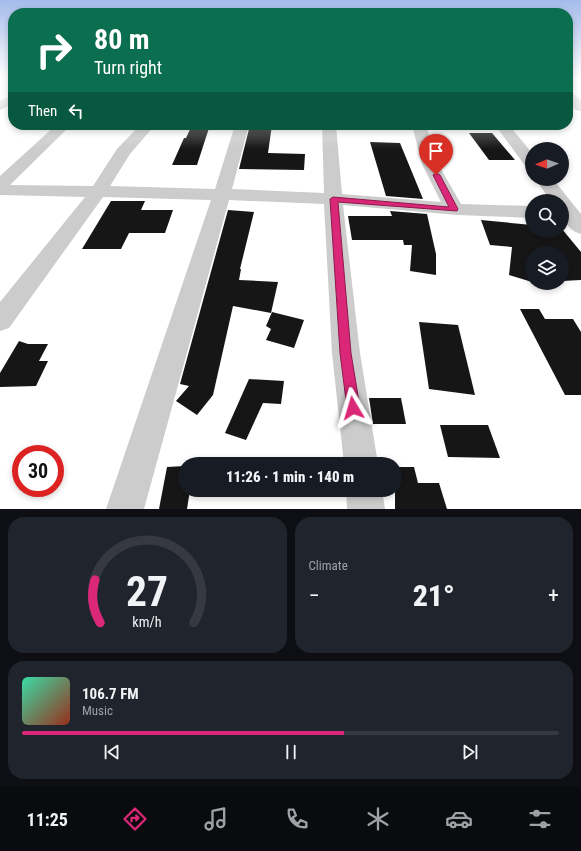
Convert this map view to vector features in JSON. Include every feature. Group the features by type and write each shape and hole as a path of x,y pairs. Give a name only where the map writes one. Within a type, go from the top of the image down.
{"street":[{"path":"0,185 59,130"},
{"path":"0,321 98,192 123,152 143,130"},
{"path":"125,509 241,130"},
{"path":"329,130 333,199 346,353 359,457"},
{"path":"420,130 430,164 454,209"},
{"path":"506,130 525,155"},
{"path":"550,186 556,194"},
{"path":"0,190 222,194 333,199 454,209 525,212"},
{"path":"569,211 581,228"},
{"path":"365,497 366,509"}],"building":[{"path":"190,130 208,130 197,165 172,165 184,138 186,138"},
{"path":"249,130 271,130 268,153 305,154 304,170 239,169"},
{"path":"469,133 492,133 515,160 489,160"},
{"path":"370,142 400,143 423,199 386,196"},
{"path":"111,201 145,201 141,210 173,210 165,233 129,233 121,249 82,249"},
{"path":"228,210 254,212 240,269 239,280 278,282 271,313 233,306 213,395 197,415 176,401 189,386 180,384"},
{"path":"390,211 427,214 436,254 436,275 410,271 412,245 404,245 403,240 352,240 348,216 392,216"},
{"path":"481,220 525,224 525,238 569,237 581,252 581,280 569,281 569,246 525,246 525,280 509,275 512,247 490,245"},
{"path":"520,309 539,309 545,319 573,319 581,332 581,395 565,395"},
{"path":"272,312 304,320 294,348 266,340 271,329 266,326"},
{"path":"419,322 458,325 475,395 429,389"},
{"path":"19,341 28,344 48,344 39,361 48,361 36,386 0,387 0,373"},
{"path":"249,379 284,381 281,404 263,403 246,440 225,433"},
{"path":"369,398 401,398 406,424 373,424"},
{"path":"440,425 488,425 500,458 448,457"},
{"path":"178,466 178,497 189,497 187,509 159,509 167,467"},
{"path":"402,467 414,467 418,483 439,483 447,509 395,509 395,497 402,497"}],"route":[{"path":"353,408 346,353 333,199 454,209 436,175"}]}
